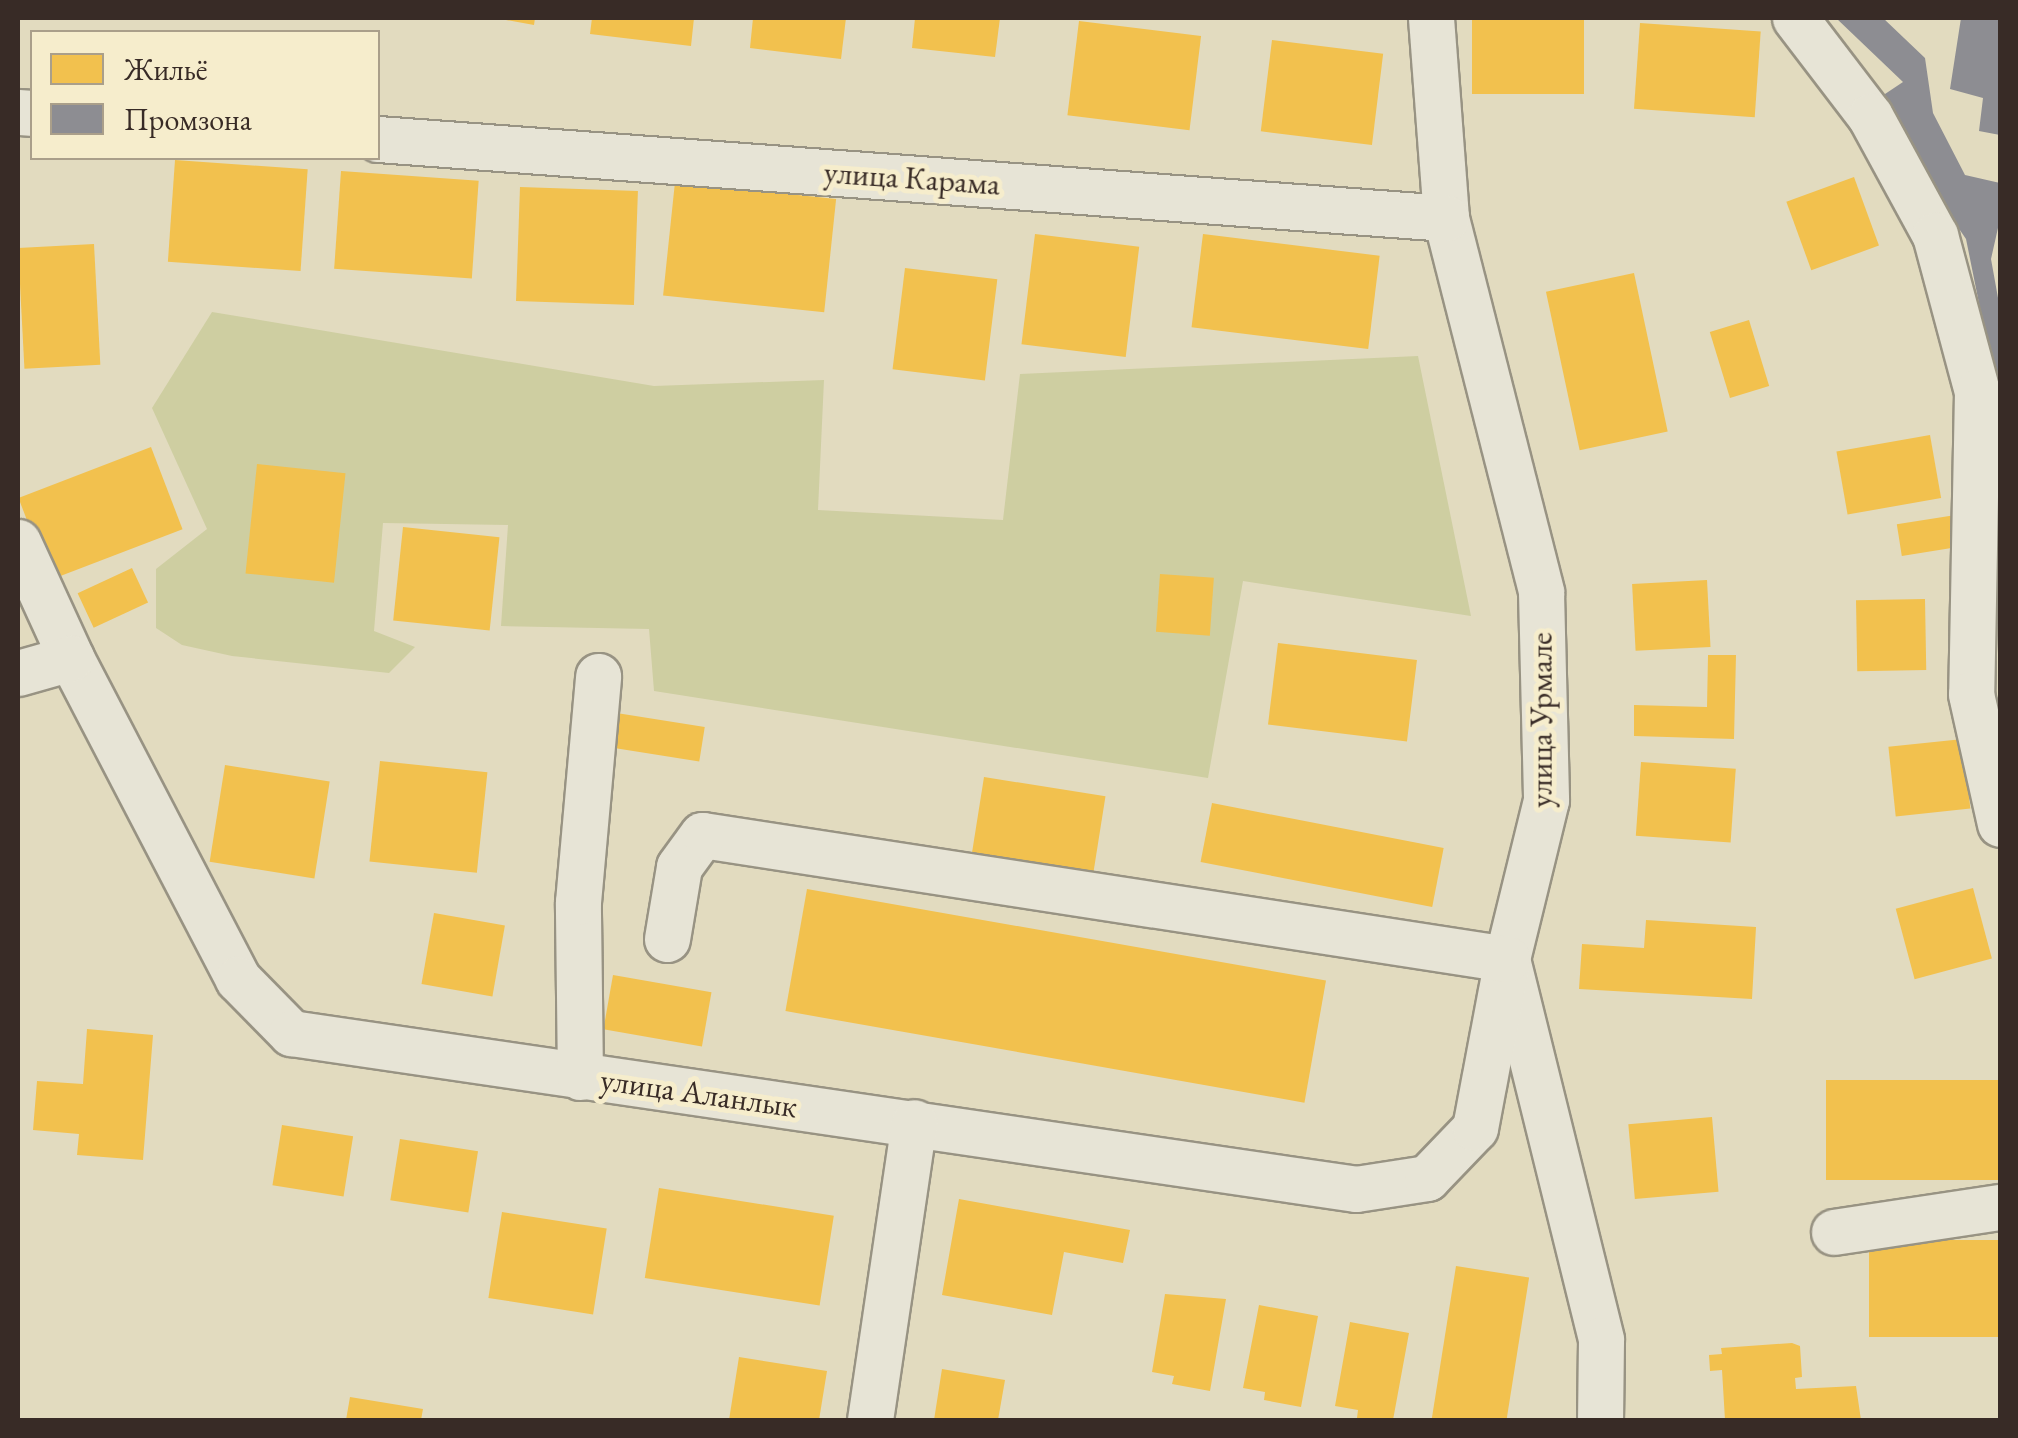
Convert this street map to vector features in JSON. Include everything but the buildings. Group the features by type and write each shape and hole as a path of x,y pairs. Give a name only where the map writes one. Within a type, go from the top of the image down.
{"street":[{"name":"улица Урмале","path":"1432,18 1446,218 1542,592 1546,800 1507,959 1602,1340 1600,1420"},
{"path":"1795,18 1870,116 1936,235 1977,392 1971,694 2000,824"},
{"name":"улица Карама","path":"380,138 1446,218"},
{"name":"улица Аланлык","path":"18,542 71,658 238,979 291,1032 1356,1189 1427,1178 1474,1128 1507,959"},
{"path":"18,673 71,658"},
{"path":"580,1077 578,902 598,676"},
{"path":"667,939 679,868 702,835 1507,959"},
{"path":"870,1420 914,1122"},
{"path":"1834,1232 2000,1207"}],"green space":[{"path":"212,312 654,386 824,380 818,510 1003,520 1020,374 1418,356 1471,616 1243,581 1208,778 654,691 649,629 501,626 508,525 383,523 374,631 415,647 389,673 232,656 182,645 156,628 156,569 207,529 152,408"}]}
